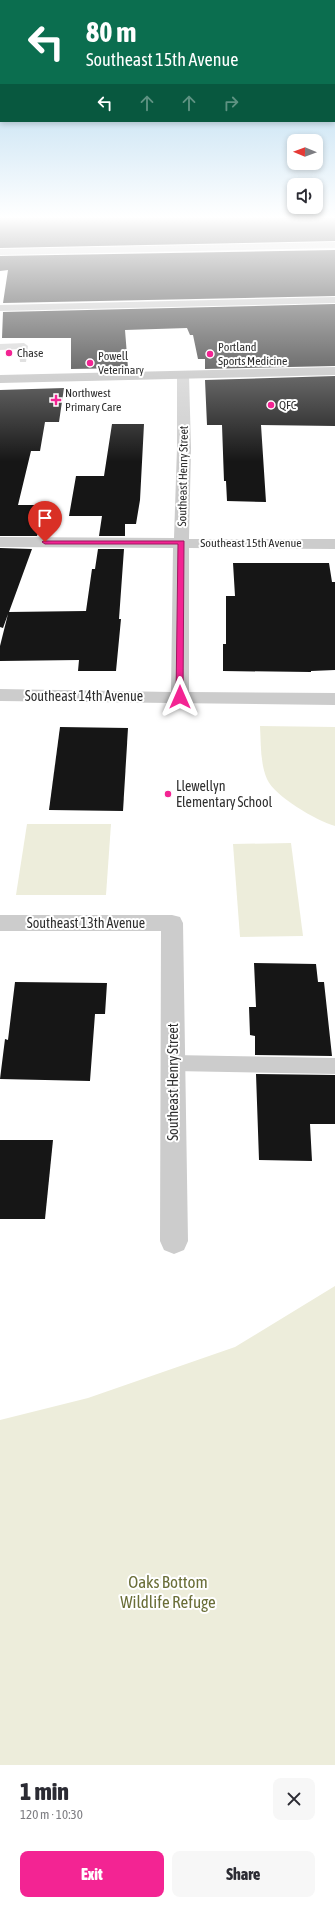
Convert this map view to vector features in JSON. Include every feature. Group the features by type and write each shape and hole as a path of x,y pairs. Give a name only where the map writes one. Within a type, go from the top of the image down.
{"street":[{"path":"0,308 335,300"},
{"path":"0,379 335,371"},
{"name":"Southeast Henry Street","path":"180,697 181,542 184,448 183,375"},
{"name":"Southeast 15th Avenue","path":"0,542 335,544"},
{"name":"Southeast 14th Avenue","path":"0,696 335,699"},
{"name":"Southeast 13th Avenue","path":"0,923 172,923"},
{"name":"Southeast Henry Street","path":"172,923 174,1241"}],"lane":[{"path":"0,347 24,346 23,360"},
{"path":"173,1063 335,1066"}],"green space":[{"path":"260,726 335,727 335,826 318,819 297,807 271,786 263,766"},
{"path":"27,824 111,824 106,895 16,895"},
{"path":"291,843 303,936 240,937 233,844"},
{"name":"Oaks Bottom Wildlife Refuge","path":"335,1286 335,1765 0,1765 0,1420 88,1398 235,1347"}],"building":[{"path":"4,297 270,297 3,303"},
{"path":"335,304 335,366 205,369 205,359 198,359 193,335 190,335 187,328 125,330 128,368 71,369 71,338 2,338 3,312"},
{"path":"335,376 335,426 261,425 266,502 227,501 226,481 224,481 222,425 207,425 205,380"},
{"path":"64,388 59,422 45,422 40,451 31,451 18,505 48,505 37,536 0,536 0,390"},
{"path":"112,424 144,424 140,500 136,524 125,524 125,536 99,536 102,516 69,516 76,476 104,476"},
{"path":"0,548 32,549 9,612 86,611 92,569 95,569 98,549 124,549 119,619 121,619 116,671 78,671 79,660 0,661 0,646 8,614 3,628 0,627"},
{"path":"233,563 329,563 332,582 335,582 335,670 311,672 223,671 223,644 226,644 226,596 235,596"},
{"path":"60,727 128,728 123,811 49,810"},
{"path":"254,963 316,964 318,982 324,982 332,1056 255,1055 255,1036 250,1035 249,1007 256,1007"},
{"path":"15,982 107,983 105,1014 95,1014 90,1081 0,1079 5,1039 8,1040"},
{"path":"256,1074 335,1075 335,1124 310,1124 312,1161 259,1160"},
{"path":"0,1140 53,1140 45,1219 0,1219"}],"place":[{"name":"Chase","path":"9,353"},
{"name":"Portland Sports Medicine","path":"210,354"},
{"name":"Powell Veterinary","path":"90,363"},
{"name":"Northwest Primary Care","path":"56,400"},
{"name":"QFC","path":"271,405"},
{"name":"Llewellyn Elementary School","path":"168,794"}],"route":[{"path":"45,542 181,542 180,697"}]}
